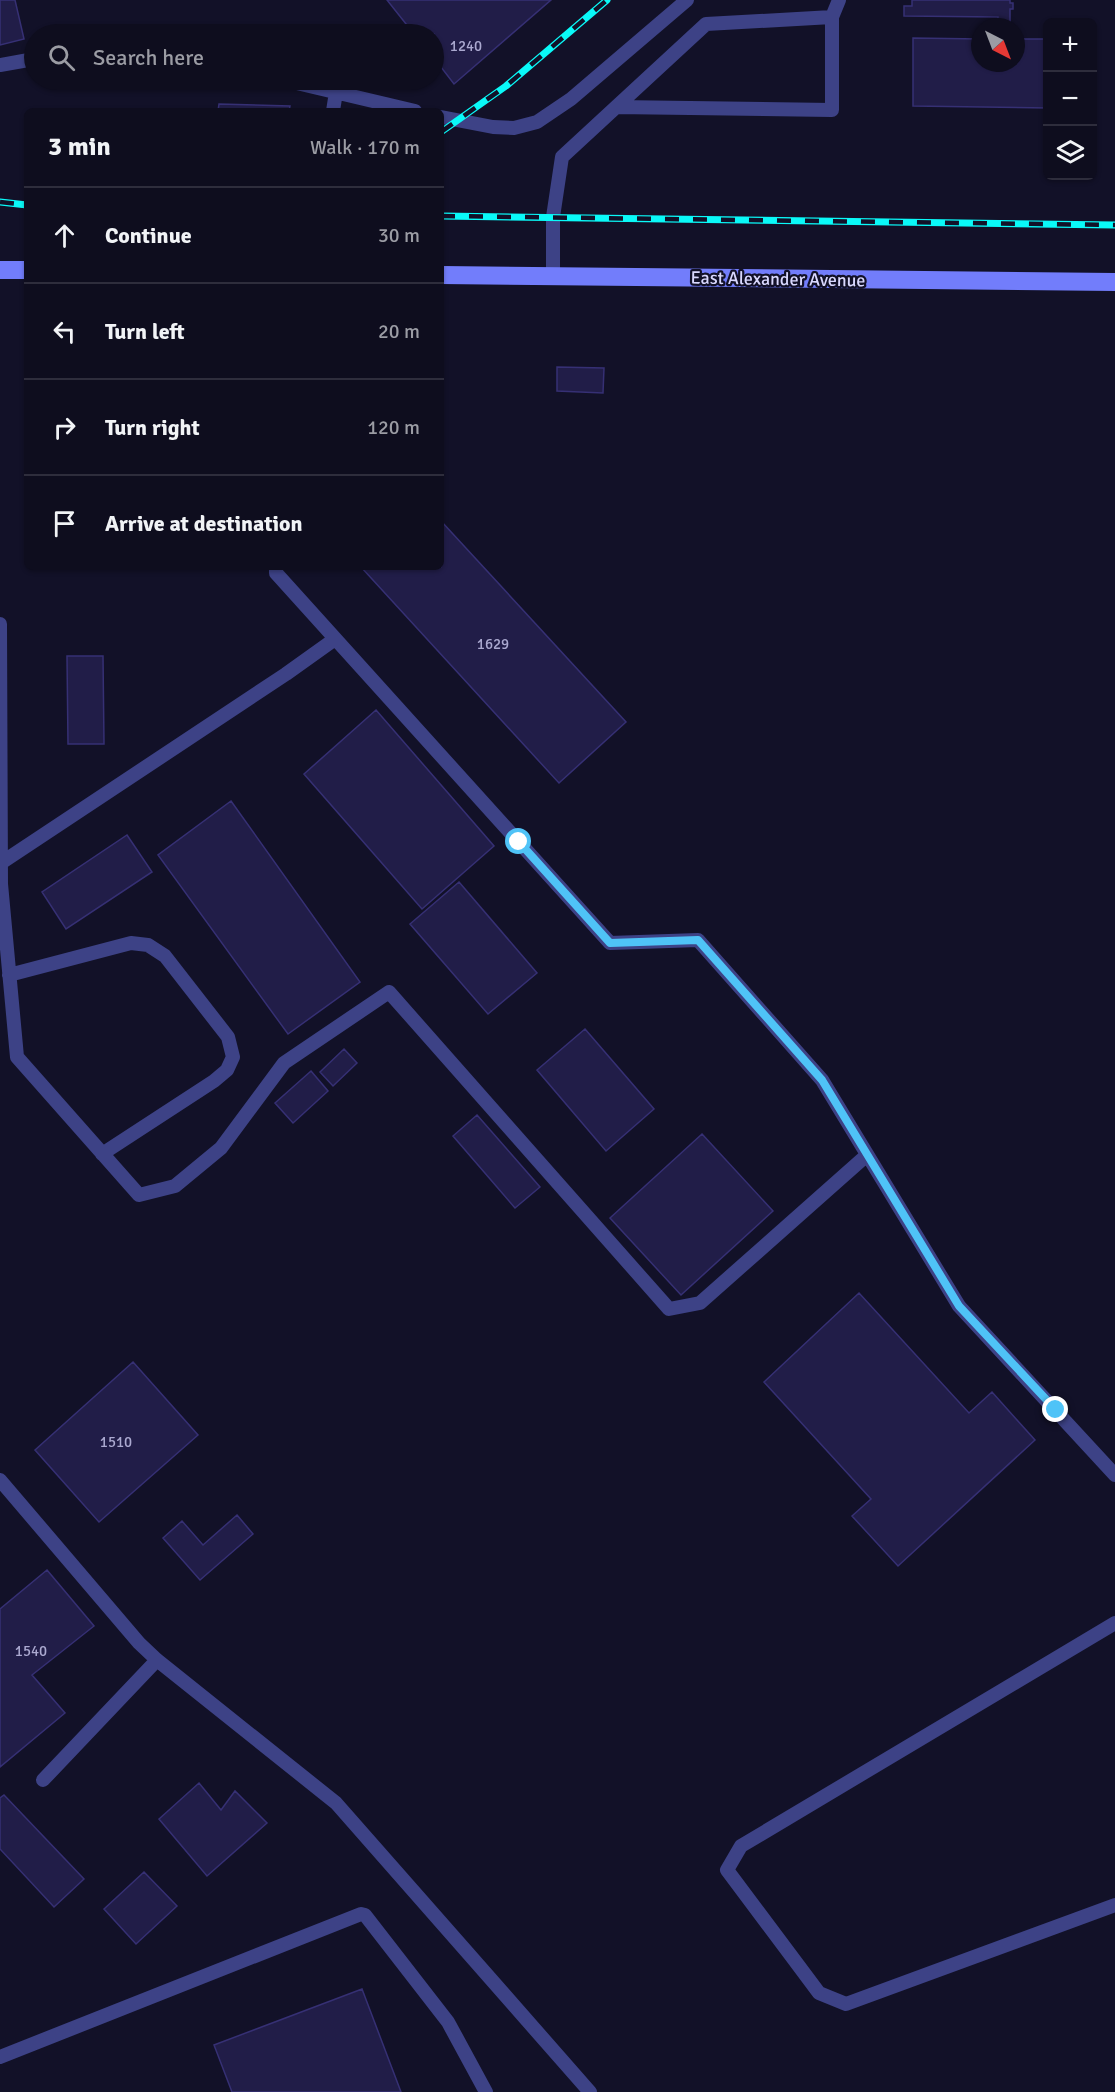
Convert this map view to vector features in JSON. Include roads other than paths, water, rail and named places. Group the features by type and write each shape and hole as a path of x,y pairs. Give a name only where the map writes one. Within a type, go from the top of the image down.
{"street":[{"path":"0,270 24,270"},
{"name":"East Alexander Avenue","path":"444,275 1115,282"}],"lane":[{"path":"444,118 492,127 514,128 537,122 572,99 687,0"},
{"path":"616,107 832,110 832,17 839,0"},
{"path":"553,276 553,218 562,157 706,24 832,17"},
{"path":"0,65 24,61"},
{"path":"327,90 403,108"},
{"path":"333,108 336,92"},
{"path":"276,570 276,573 335,639 610,943 698,940 822,1080 959,1306 1115,1475"},
{"path":"0,624 1,863 17,1057 139,1195 175,1186 221,1148 284,1063 389,992 669,1309 700,1303 867,1155"},
{"path":"1,863 335,639"},
{"path":"9,975 131,943 148,945 165,956 228,1037 233,1057 227,1070 214,1081 102,1154"},
{"path":"0,1480 139,1643 157,1660 336,1803 590,2092"},
{"path":"1115,1623 741,1846 728,1870 819,1994 846,2004 1115,1905"},
{"path":"43,1780 157,1660"},
{"path":"0,2057 362,1914 448,2022 486,2092"}],"railway":[{"path":"444,130 506,86 607,0"},
{"path":"0,202 24,205"},
{"path":"444,216 1115,225"}]}
